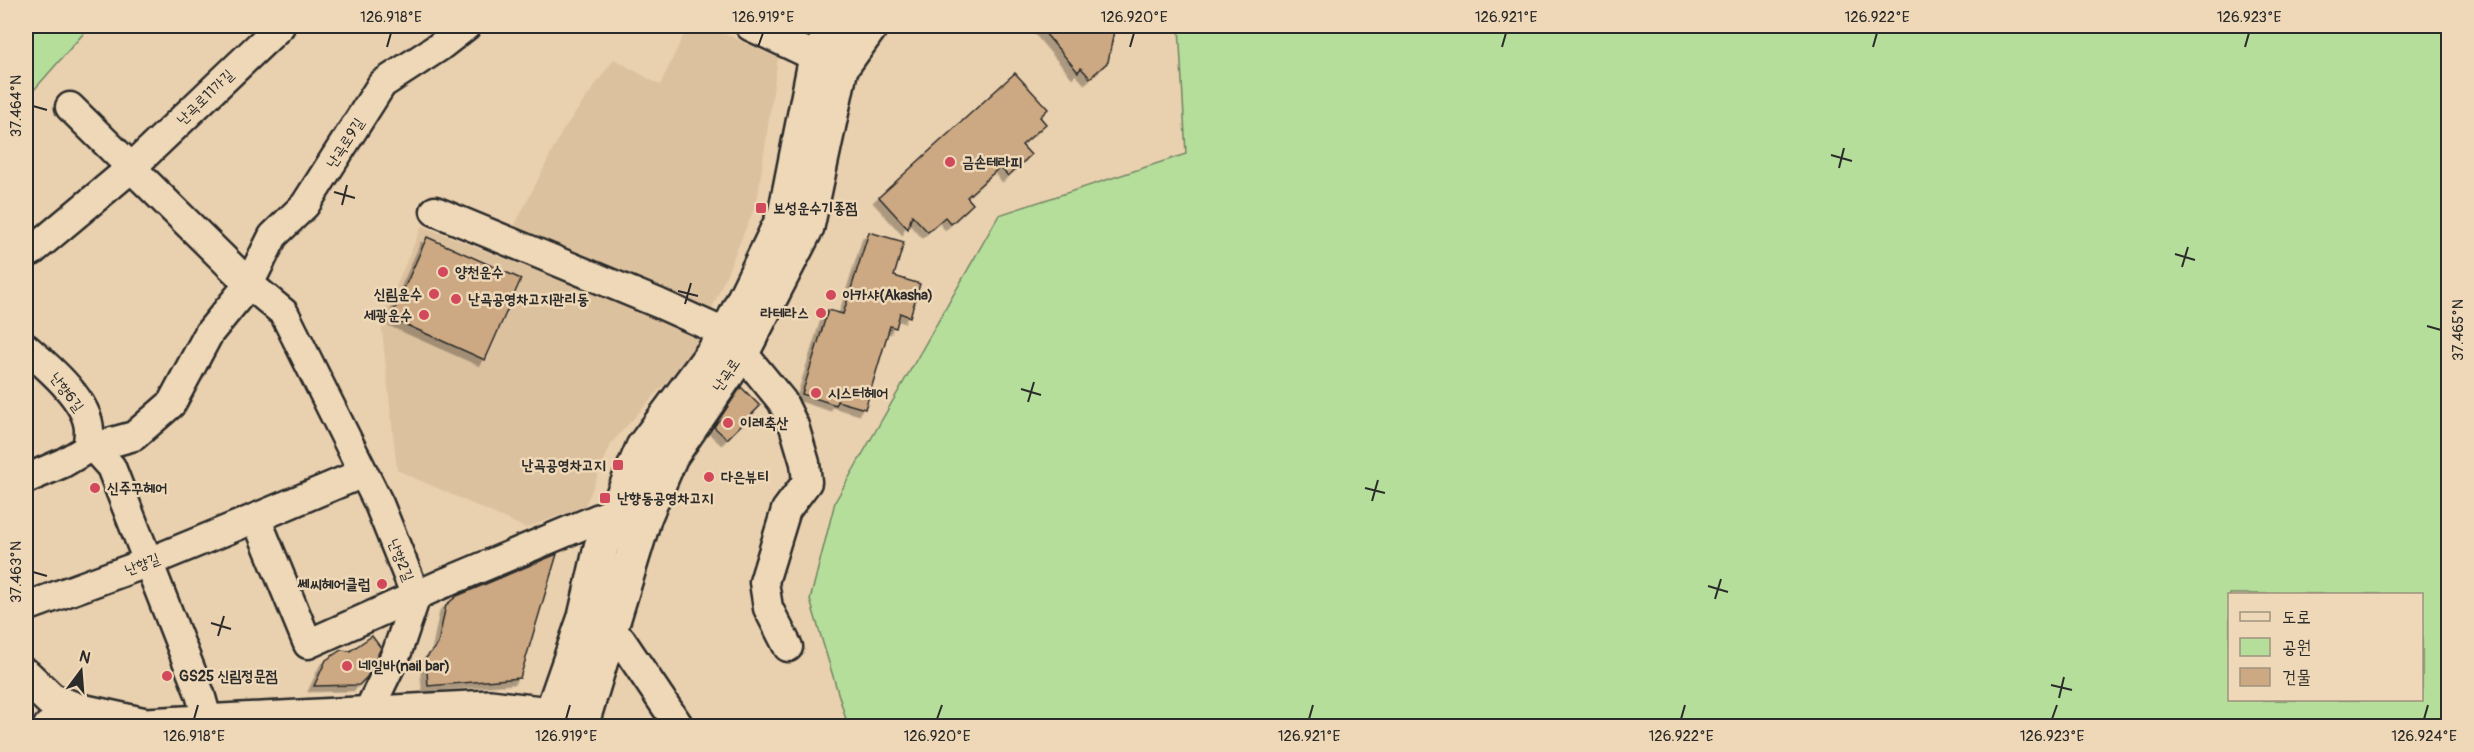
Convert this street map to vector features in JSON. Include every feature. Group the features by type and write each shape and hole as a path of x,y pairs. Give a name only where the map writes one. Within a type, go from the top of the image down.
{"main road":[{"name":"난곡로","path":"581,726 598,625 601,547 642,447 735,343 785,214 816,57 838,26"},
{"name":"난곡로","path":"549,720 598,625 671,456 735,343 807,226 841,68 871,26"},
{"path":"26,676 51,700 77,710 147,725 490,707 549,720"}],"street":[{"name":"난곡로11가길","path":"32,251 130,168 280,26"},
{"name":"난곡로9길","path":"90,448 134,436 171,405 209,333 249,284 273,236 305,205 382,84 466,26"},
{"path":"750,26 816,57"},
{"path":"70,107 249,284"},
{"name":"난곡로","path":"435,211 658,303 735,343"},
{"name":"난향2길","path":"249,284 284,312 379,504 416,596 397,652 367,714"},
{"path":"735,343 782,401 794,426 805,463 807,482 786,510 764,582 768,608 788,647"},
{"name":"난향6길","path":"26,348 58,375 81,408 89,428 90,448"},
{"path":"26,479 90,448 111,467 200,694 208,722"},
{"path":"363,473 256,518 308,644 616,511"},
{"name":"난향길","path":"26,607 148,562 256,518"},
{"path":"598,625 621,640 680,726"},
{"path":"48,726 77,710"}],"shaded area":[{"path":"688,26 708,26 778,58 757,202 711,311 513,229 563,130 614,59 660,85"},
{"name":"난곡공영차고지","path":"422,226 707,338 612,442 585,506 526,528 397,470 381,321"}],"green space":[{"path":"26,26 90,26 26,99"},
{"path":"1179,26 2448,26 2448,726 848,726 810,600 835,502 999,215 1186,154"}],"building":[{"path":"1039,26 1115,26 1108,62 1090,78 1081,68 1078,72"},
{"path":"1015,73 1048,109 1040,117 1046,124 1022,145 1031,155 1008,176 1000,167 967,197 973,204 951,224 945,217 928,232 912,215 908,229 879,197"},
{"path":"869,232 904,242 894,276 920,284 910,317 900,313 896,328 890,326 865,409 837,401 836,405 802,394 828,310 843,314"},
{"name":"난곡공영차고지관리동","path":"427,237 521,279 485,360 391,318"},
{"path":"741,387 760,406 727,439 714,427"},
{"path":"557,554 520,678 428,686 426,658 438,644 446,605 457,596"},
{"path":"372,636 381,648 367,677 359,685 314,686 326,660 341,650 350,651"}],"place":[{"name":"금손테라피","path":"950,162"},
{"name":"보성운수기종점","path":"761,208"},
{"name":"양천운수","path":"443,272"},
{"name":"신림운수","path":"434,294"},
{"name":"아카샤(Akasha)","path":"831,295"},
{"name":"난곡공영차고지관리동","path":"456,299"},
{"name":"라테라스","path":"821,313"},
{"name":"세광운수","path":"424,315"},
{"name":"시스터헤어","path":"816,393"},
{"name":"이레축산","path":"728,423"},
{"name":"난곡공영차고지","path":"618,465"},
{"name":"다은뷰티","path":"709,477"},
{"name":"신주꾸헤어","path":"95,488"},
{"name":"난향동공영차고지","path":"605,498"},
{"name":"쎄씨헤어클럽","path":"382,584"},
{"name":"네일바(nail bar)","path":"347,666"},
{"name":"GS25 신림정문점","path":"167,676"}]}
